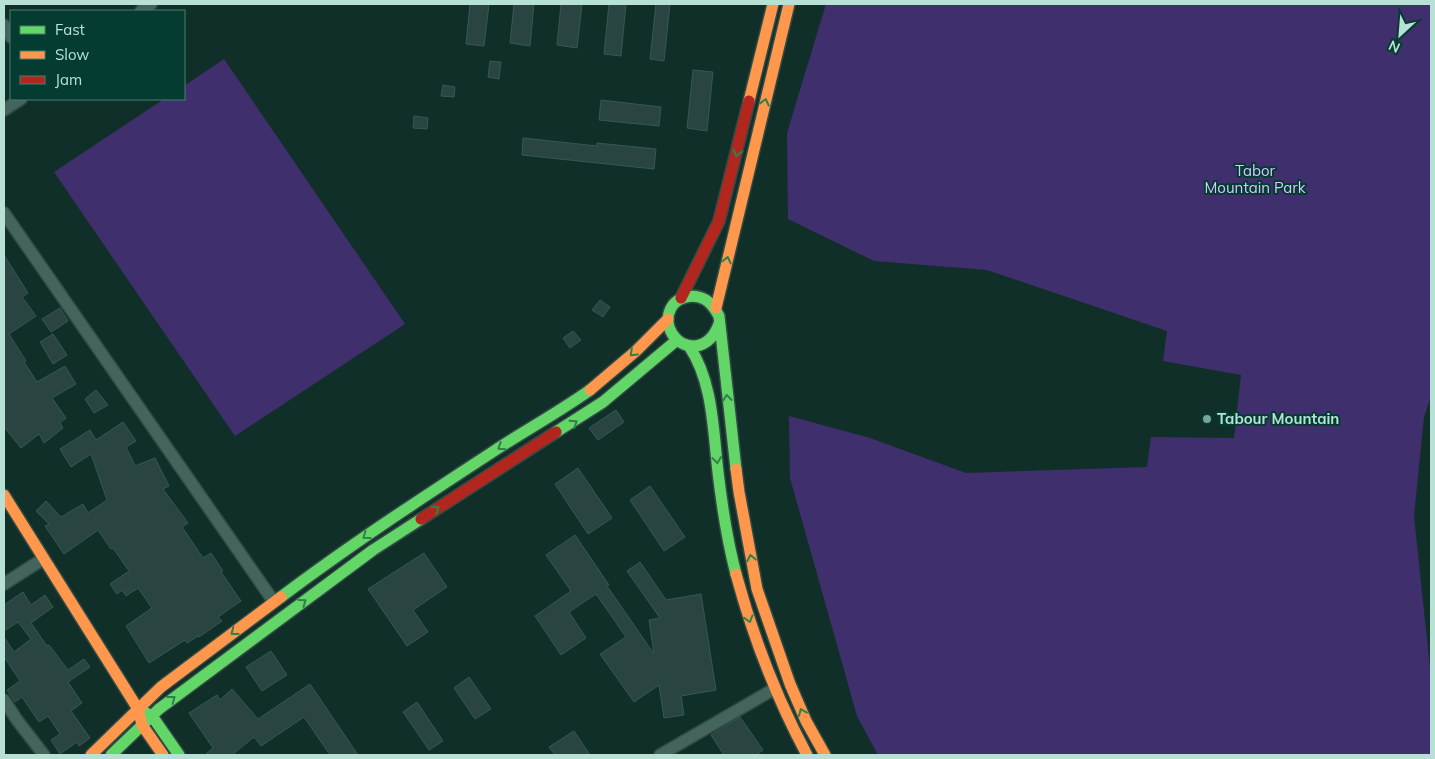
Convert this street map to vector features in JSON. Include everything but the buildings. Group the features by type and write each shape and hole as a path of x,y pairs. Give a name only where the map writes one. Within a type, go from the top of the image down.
{"street":[{"path":"719,324 712,339 697,346 689,346 677,340 670,330 668,319 672,306 681,298 719,222 773,4"},
{"path":"789,4 716,308 739,492 757,590 790,684 806,721 825,755"},
{"path":"4,110 19,100"},
{"path":"4,213 274,602"},
{"path":"681,298 695,295 703,297 716,308"},
{"path":"90,755 161,687 274,602 387,521 505,444 565,408 605,378 668,319"},
{"path":"111,755 152,716 374,550 603,402 677,340"},
{"path":"689,346 700,364 708,391 722,504 731,553 747,612 774,689 807,755"},
{"path":"4,495 138,708 142,725 163,755"},
{"path":"4,584 43,559"},
{"path":"660,755 674,752 774,689"},
{"path":"4,700 44,755"},
{"path":"138,708 152,716 179,755"}],"green space":[{"name":"Tabor Mountain Park","path":"826,4 1431,4 1431,396 1424,417 1414,516 1431,678 1431,755 878,755 857,716 790,478 789,416 870,438 966,473 1147,467 1151,437 1234,438 1241,375 1163,361 1167,331 987,270 874,261 788,219 787,133"},
{"path":"224,59 405,324 235,436 54,172 162,100 185,100 185,85"}],"traffic: fast":[{"path":"719,324 713,336 707,342 695,346 682,343 676,339 669,328 668,321 674,304 690,296 700,297 709,302 719,316 736,469"},
{"path":"556,432 603,402 677,340"},
{"path":"689,346 703,375 711,406 723,510 736,574"},
{"path":"281,597 413,504 590,390"},
{"path":"111,755 159,709 373,550 421,519"},
{"path":"144,712 152,716 179,755"}],"traffic: slow":[{"path":"749,101 773,4"},
{"path":"716,308 789,4"},
{"path":"590,390 636,351 668,319"},
{"path":"736,469 757,589 790,684 806,721 825,755"},
{"path":"4,495 138,709 142,725 163,755"},
{"path":"736,574 766,666 785,711 807,755"},
{"path":"91,755 161,687 281,597"}],"traffic: jam":[{"path":"681,298 719,221 749,101"},
{"path":"421,519 556,432"}],"place":[{"name":"Tabour Mountain","path":"1207,419"}]}
